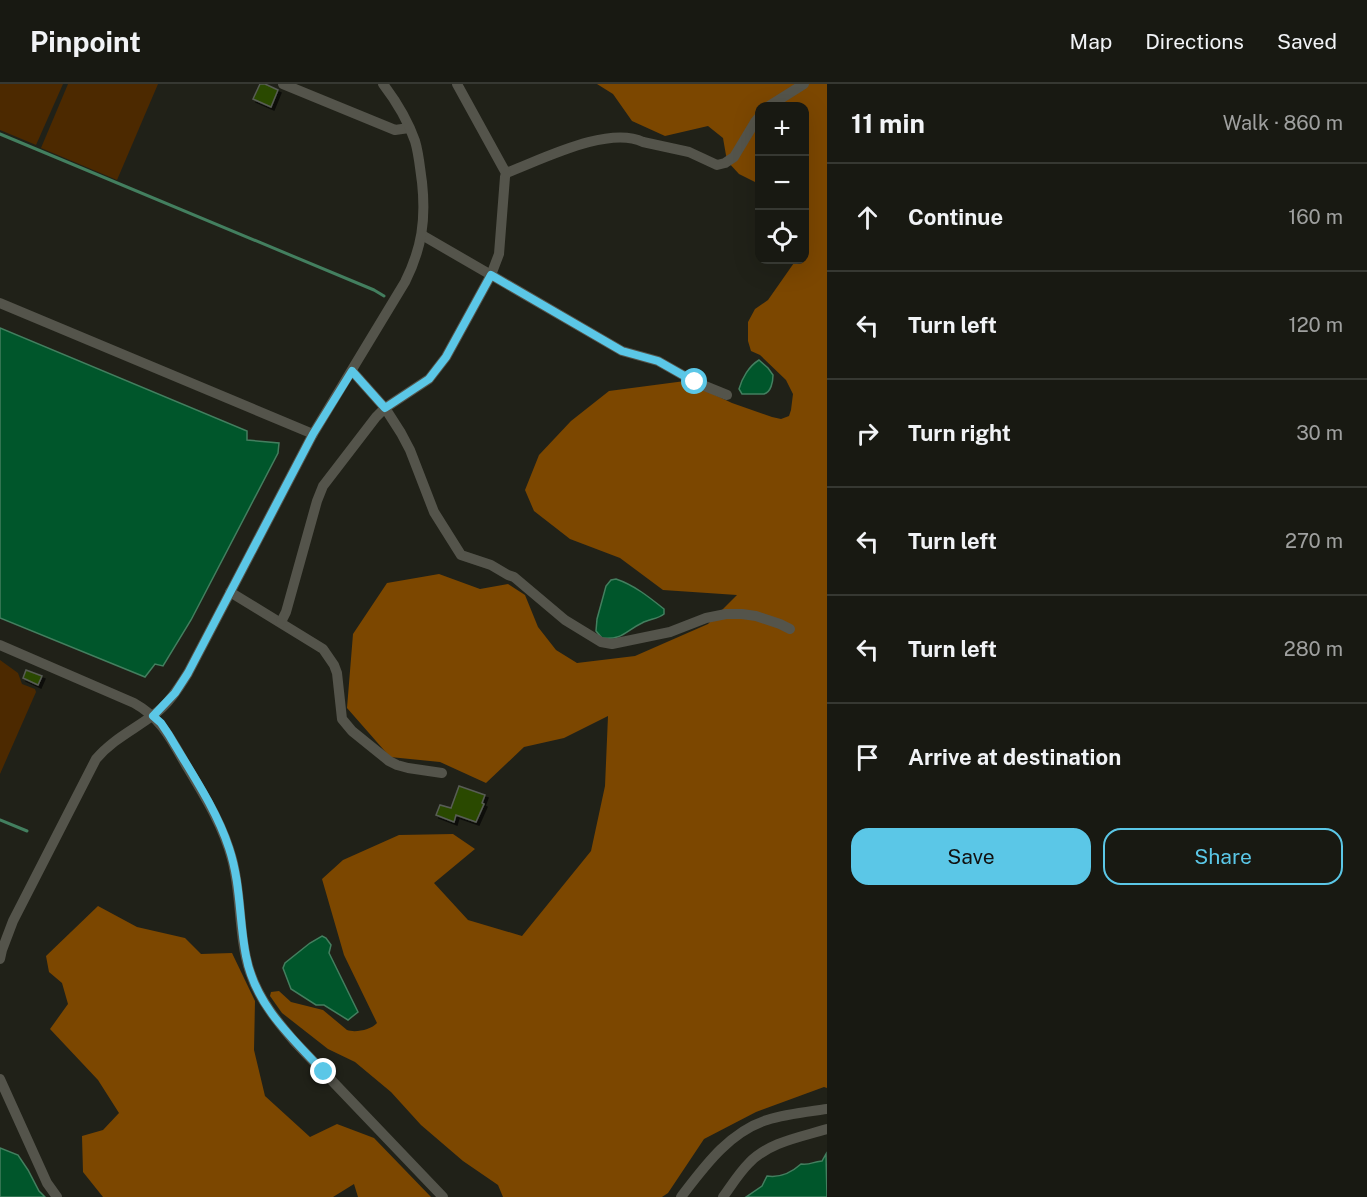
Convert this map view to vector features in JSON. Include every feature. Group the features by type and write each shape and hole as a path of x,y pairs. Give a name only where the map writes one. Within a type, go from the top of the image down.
{"street":[{"path":"283,84 395,130 409,128"},
{"path":"0,959 18,910 96,759 120,737 153,716 175,693 188,673 313,434 413,267 422,235 424,213 418,155 415,140 400,108 383,84"},
{"path":"281,622 286,612 323,486 376,417 385,408 429,379 446,357 491,275 499,254 506,173 457,84"},
{"path":"775,102 804,84"},
{"path":"506,173 579,145 618,137 636,138 643,142 689,152 717,165 734,157 755,122"},
{"path":"422,235 622,351 658,361 695,382 727,394"},
{"path":"0,303 313,434"},
{"path":"352,371 385,408 410,450 434,512 461,555 491,565 514,577 555,612 601,642 612,644 670,632 706,618 726,614 756,616 790,630"},
{"path":"230,592 323,649 337,674 342,719 352,731 397,765 442,773"},
{"path":"0,645 134,703 161,723 211,807 224,834 236,875 246,959 262,1000 294,1041 443,1197"},
{"path":"0,1082 47,1183 57,1197"},
{"path":"681,1197 707,1163 727,1143 745,1131 765,1121 827,1109"},
{"path":"723,1197 749,1163 759,1154 789,1140 827,1130"}],"shaded area":[{"path":"0,84 63,84 36,145 0,130"},
{"path":"68,84 158,84 117,180 41,148"},
{"path":"597,84 827,84 827,1088 824,1087 756,1112 704,1139 668,1193 662,1197 503,1197 498,1185 463,1161 421,1125 391,1092 355,1062 328,1049 282,1013 270,996 271,992 279,991 291,1002 323,1010 350,1031 367,1029 377,1023 344,955 322,879 343,860 399,835 453,834 475,849 434,883 468,920 522,936 591,851 605,786 608,716 564,738 524,747 486,783 440,762 390,757 347,708 353,634 387,583 439,574 480,589 508,584 525,595 538,627 556,650 577,663 635,656 708,624 737,595 663,590 620,558 570,539 534,511 525,490 539,455 571,421 609,391 685,381 732,403 772,417 781,419 789,416 793,394 786,380 760,355 751,351 748,341 748,322 755,309 768,300 793,264 809,264 809,102 755,102 755,182 739,174 727,161 723,138 708,126 665,136 632,121 613,94"},
{"path":"0,328 247,431 247,440 279,443 278,453 191,620 163,666 155,664 145,677 0,618"},
{"path":"759,360 773,375 770,389 764,394 742,394 739,389 744,377"},
{"path":"616,579 647,596 664,609 664,614 615,638 602,638 596,631 597,619 606,586 611,580"},
{"path":"0,660 18,673 22,684 35,689 36,692 0,774"},
{"path":"98,906 137,927 185,938 201,954 232,953 255,1001 254,1050 265,1096 310,1137 337,1124 374,1138 431,1197 358,1197 354,1184 333,1197 103,1197 83,1172 82,1136 103,1130 119,1113 98,1080 50,1029 68,1004 62,983 49,972 46,956"},
{"path":"322,936 331,945 329,953 358,1012 348,1020 324,1005 316,1005 291,989 283,968 285,963"},
{"path":"0,1148 18,1155 39,1191 45,1197 0,1197"},
{"path":"826,1154 827,1197 746,1197 762,1186 767,1176 781,1175 801,1164 822,1161"}],"building":[{"path":"260,84 278,90 271,107 253,99"},
{"path":"26,670 42,676 38,685 23,678"},
{"path":"459,786 485,795 482,803 484,804 476,822 456,815 454,822 436,815 440,805 451,808"}],"waterway":[{"path":"0,134 384,296"},
{"path":"0,820 27,831"}],"route":[{"path":"324,1072 277,1022 256,988 246,959 236,875 224,834 169,735 153,716 168,702 188,673 313,434 352,371 385,408 429,379 446,357 491,275 610,345 622,351 658,361 695,382"}]}
